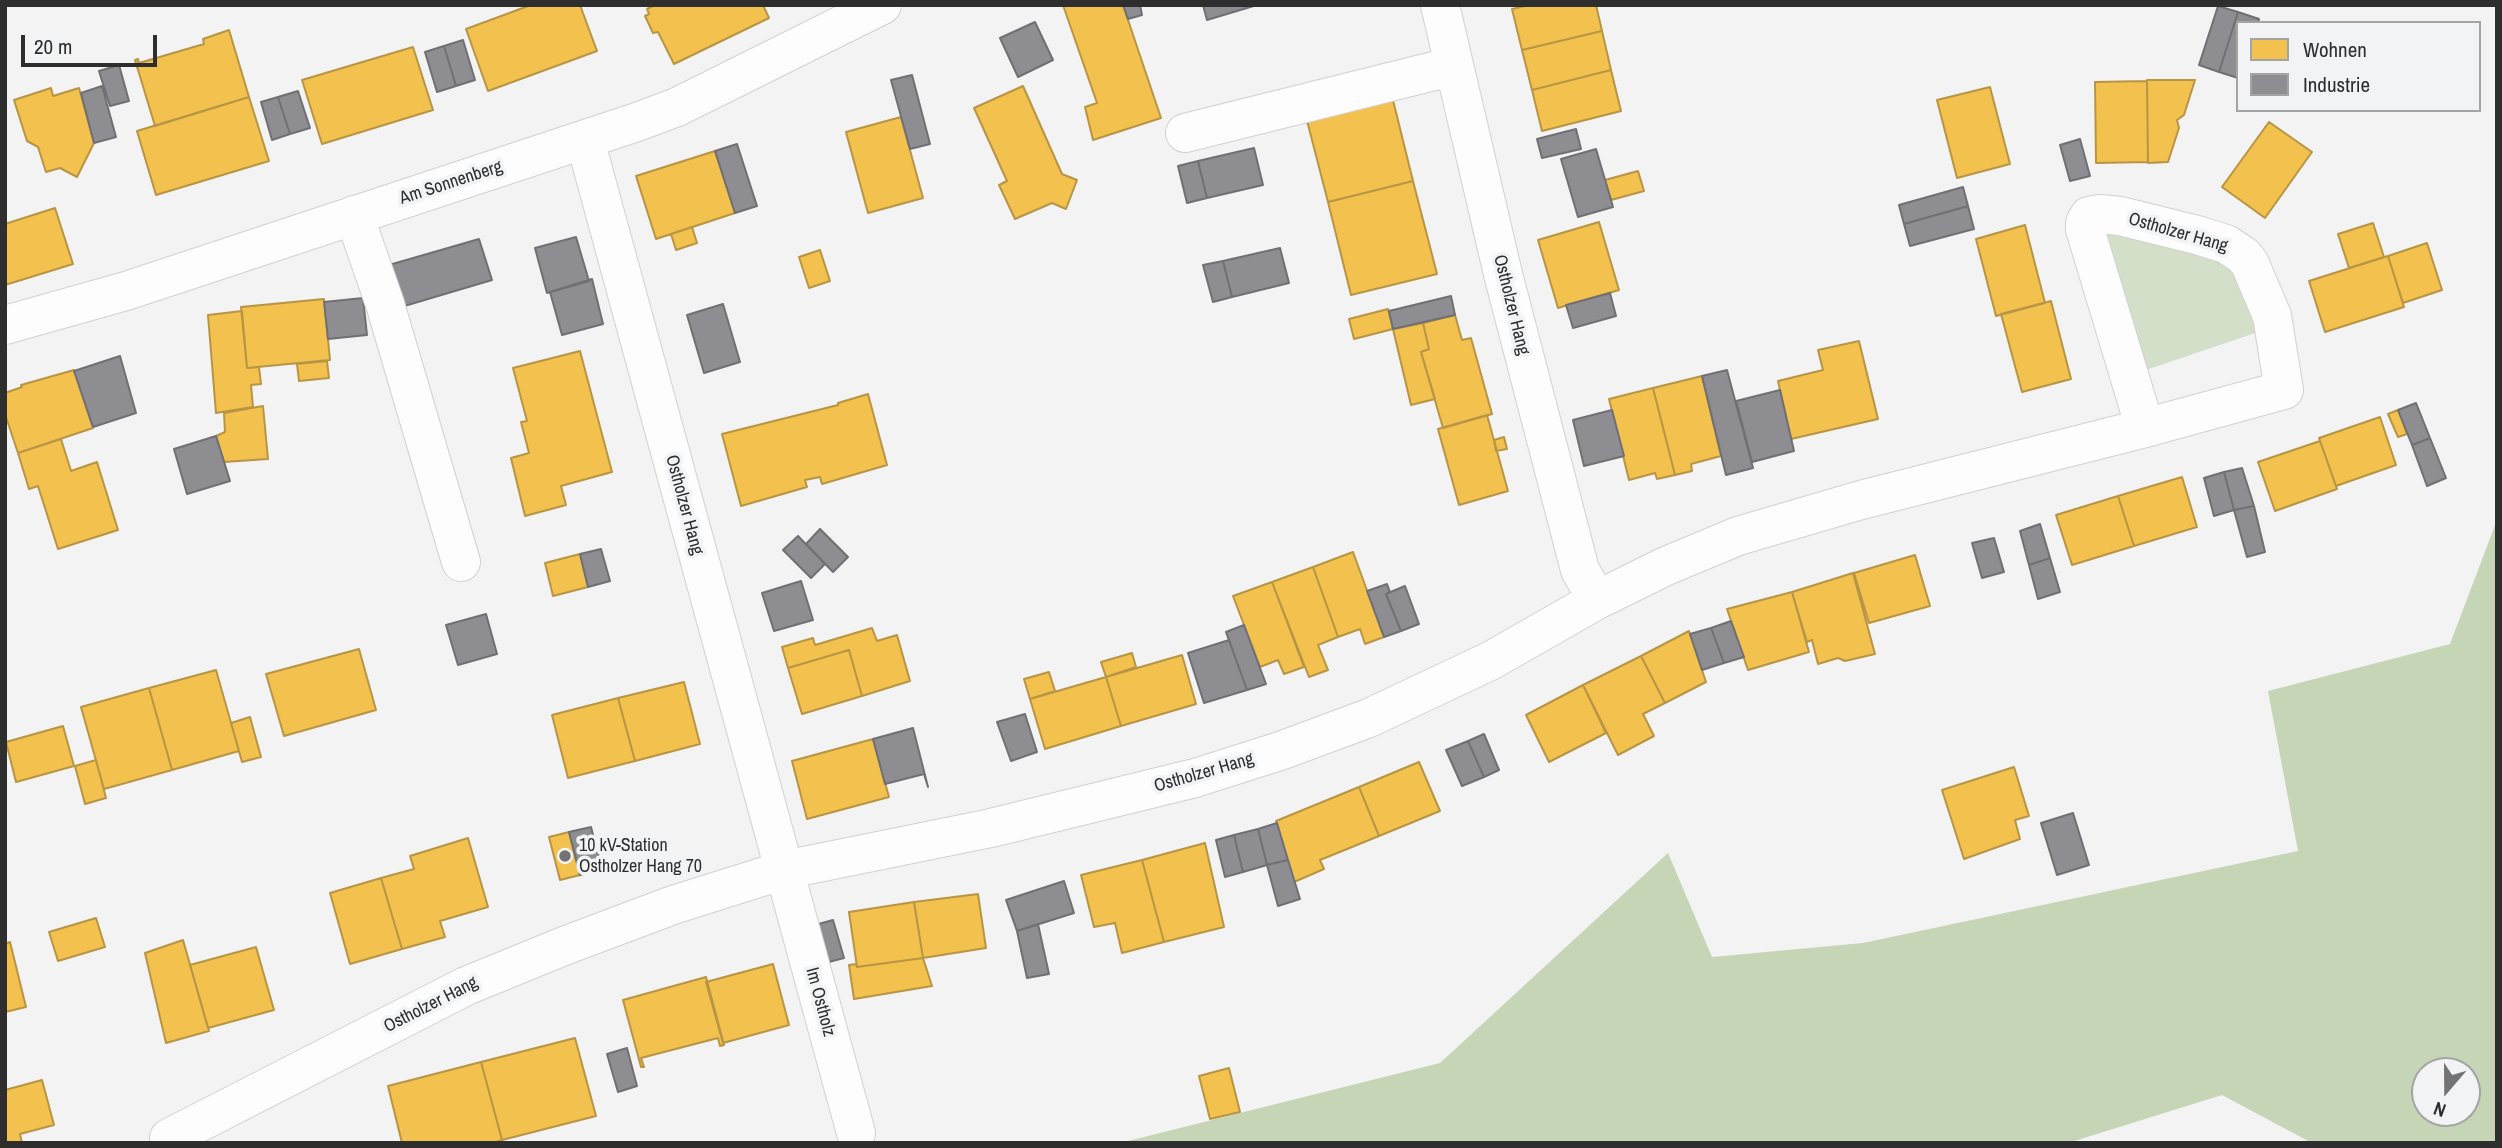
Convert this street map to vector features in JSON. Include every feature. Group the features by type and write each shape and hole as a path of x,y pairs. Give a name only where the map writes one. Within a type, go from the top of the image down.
{"street":[{"name":"Am Sonnenberg","path":"5,325 125,290 585,140 677,107 883,5"},
{"name":"Ostholzer Hang","path":"1440,5 1503,274 1580,570 1597,600"},
{"path":"1185,133 1454,66"},
{"name":"Ostholzer Hang","path":"585,140 784,870"},
{"path":"354,215 385,304 461,562"},
{"name":"Ostholzer Hang","path":"169,1139 466,986 673,905 784,870 991,828 1195,778 1280,751 1369,718 1490,661 1597,600 1738,536 1861,500 2145,428 2284,390 2272,316 2244,256 2226,244 2197,235 2120,216 2089,216 2085,229 2145,428"},
{"name":"Im Ostholz","path":"784,870 856,1133"}],"green space":[{"path":"2111,232 2223,260 2247,286 2261,331 2143,371 2104,240"},
{"path":"2497,520 2497,1143 2312,1143 2222,1095 2068,1143 1120,1143 1440,1063 1668,853 1712,957 1863,943 2298,851 2268,691 2450,644"}],"building: Wohnen":[{"path":"531,5 580,5 597,51 488,91 466,29"},
{"path":"655,5 763,5 769,18 674,64 658,32 653,33 645,16 649,14 647,9"},
{"path":"1063,5 1123,5 1161,118 1093,140 1085,107 1097,103"},
{"path":"1529,5 1596,5 1602,31 1522,50 1512,9"},
{"path":"229,30 249,97 155,126 135,60 138,59 139,63 204,44 203,39"},
{"path":"1602,31 1611,70 1532,90 1522,50"},
{"path":"413,47 433,110 322,144 302,80"},
{"path":"1611,70 1621,111 1542,131 1532,90"},
{"path":"2147,80 2195,80 2184,115 2177,120 2179,128 2168,162 2148,163"},
{"path":"2147,81 2148,162 2096,163 2095,82"},
{"path":"1023,86 1062,174 1077,180 1066,209 1052,203 1015,219 999,185 1007,181 974,108"},
{"path":"1990,87 2010,164 1957,178 1937,100"},
{"path":"51,88 53,96 79,88 94,143 77,177 60,168 46,172 38,147 27,141 14,100"},
{"path":"1390,88 1413,181 1328,202 1304,109"},
{"path":"249,97 269,161 156,195 137,131"},
{"path":"901,117 923,198 868,213 846,132"},
{"path":"2269,122 2312,152 2265,218 2222,187"},
{"path":"715,151 735,213 656,239 636,176"},
{"path":"1638,171 1644,191 1611,200 1605,180"},
{"path":"1413,181 1437,274 1351,295 1328,202"},
{"path":"55,208 73,264 5,285 5,224"},
{"path":"1599,222 1619,290 1558,308 1538,240"},
{"path":"2373,223 2384,257 2349,268 2338,234"},
{"path":"2025,225 2045,303 1996,316 1976,239"},
{"path":"692,227 697,243 676,250 671,234"},
{"path":"2427,243 2442,290 2403,303 2388,256"},
{"path":"820,250 830,281 809,288 799,257"},
{"path":"2388,256 2404,307 2325,332 2309,281"},
{"path":"324,299 330,360 247,368 241,307"},
{"path":"2051,301 2071,379 2022,392 2001,314"},
{"path":"1388,309 1393,329 1354,339 1349,319"},
{"path":"242,311 247,368 259,367 261,384 251,385 253,407 216,413 208,315"},
{"path":"1455,315 1462,340 1471,338 1492,414 1443,428 1421,352 1429,349 1423,323"},
{"path":"1423,323 1429,349 1421,352 1435,399 1411,405 1393,329"},
{"path":"1859,341 1878,419 1791,439 1778,381 1823,370 1818,350"},
{"path":"580,351 612,472 561,486 566,505 525,516 511,458 529,453 521,422 527,421 513,368"},
{"path":"327,361 329,378 299,381 297,364"},
{"path":"74,370 93,428 18,453 5,414 5,393 22,387 21,385"},
{"path":"1702,376 1721,456 1691,464 1692,471 1675,475 1653,388"},
{"path":"1653,388 1675,475 1657,479 1655,473 1629,480 1609,399"},
{"path":"868,394 887,465 822,484 820,477 805,480 807,487 741,506 722,434 838,405"},
{"path":"263,406 268,459 224,462 216,436 225,432 224,413"},
{"path":"2398,410 2407,434 2398,437 2388,414"},
{"path":"1487,415 1508,491 1459,505 1438,429"},
{"path":"2380,417 2396,465 2336,486 2319,438"},
{"path":"1504,437 1507,449 1496,451 1494,440"},
{"path":"61,439 71,471 97,462 118,530 58,549 38,486 29,489 18,453"},
{"path":"2320,441 2337,489 2275,511 2258,462"},
{"path":"2182,477 2197,527 2134,546 2118,496"},
{"path":"2118,496 2134,546 2072,565 2056,515"},
{"path":"1353,552 1384,637 1365,644 1360,629 1338,637 1313,567"},
{"path":"580,554 588,587 553,596 545,563"},
{"path":"1915,555 1930,606 1869,623 1854,573"},
{"path":"1313,567 1338,637 1318,645 1328,670 1309,677 1272,582"},
{"path":"1853,573 1875,654 1845,661 1838,658 1818,664 1812,640 1807,642 1792,592"},
{"path":"1272,582 1304,667 1284,674 1278,660 1260,667 1233,596"},
{"path":"1792,592 1809,652 1748,670 1727,609"},
{"path":"872,628 877,641 897,635 910,681 862,696 849,650 788,668 782,647 813,638 815,645"},
{"path":"1689,631 1706,682 1665,703 1641,656"},
{"path":"359,649 376,710 284,736 266,674"},
{"path":"849,650 862,696 802,714 788,668"},
{"path":"1132,653 1136,667 1106,677 1101,662"},
{"path":"1182,655 1196,704 1121,726 1106,677"},
{"path":"1641,656 1665,703 1643,714 1654,736 1618,755 1583,685"},
{"path":"216,670 239,751 172,770 149,688"},
{"path":"1049,672 1055,691 1030,699 1024,679"},
{"path":"1106,677 1121,726 1045,749 1030,699"},
{"path":"684,682 700,744 635,761 618,698"},
{"path":"1583,685 1606,733 1549,762 1526,715"},
{"path":"149,688 172,770 104,789 81,707"},
{"path":"618,698 635,761 568,778 552,715"},
{"path":"250,717 261,757 242,762 231,723"},
{"path":"63,726 74,766 16,782 6,742"},
{"path":"873,739 889,797 807,819 792,761"},
{"path":"96,760 106,798 85,804 75,766"},
{"path":"1419,762 1440,811 1379,836 1359,787"},
{"path":"2014,767 2029,816 2015,820 2020,839 1964,859 1942,790"},
{"path":"1359,787 1379,836 1320,860 1324,869 1294,882 1276,821"},
{"name":"10 kV-Station Ostholzer Hang 70","path":"569,832 580,875 560,880 549,837"},
{"path":"468,838 488,907 440,921 445,937 402,949 381,878 414,869 410,856"},
{"path":"1205,843 1224,927 1164,942 1142,860"},
{"path":"1142,860 1164,942 1122,953 1115,923 1094,927 1081,875"},
{"path":"381,878 402,949 350,964 330,893"},
{"path":"978,894 986,948 923,958 914,902"},
{"path":"914,902 923,958 857,967 849,912"},
{"path":"96,918 105,947 58,961 49,932"},
{"path":"183,940 209,1031 166,1043 145,953"},
{"path":"10,942 26,1007 5,1012 5,944"},
{"path":"256,947 274,1010 208,1028 190,965"},
{"path":"923,958 932,986 854,999 849,965 856,964 857,967"},
{"path":"773,964 789,1025 723,1043 706,982"},
{"path":"706,977 724,1045 720,1046 718,1038 641,1058 644,1067 641,1067 623,1000"},
{"path":"575,1038 596,1116 502,1140 481,1062"},
{"path":"481,1062 502,1140 493,1143 402,1143 388,1086"},
{"path":"1229,1068 1240,1112 1210,1119 1199,1076"},
{"path":"42,1080 54,1125 20,1134 22,1143 5,1143 5,1090"}],"building: Industrie":[{"path":"1123,5 1140,5 1142,15 1128,19"},
{"path":"1203,5 1257,5 1207,20"},
{"path":"2218,6 2238,12 2219,72 2199,65"},
{"path":"2238,12 2259,19 2236,21 2236,77 2219,72"},
{"path":"1035,22 1053,60 1018,77 1000,38"},
{"path":"463,40 475,80 456,86 444,46"},
{"path":"444,46 456,86 437,92 425,52"},
{"path":"119,65 129,101 110,106 99,71"},
{"path":"912,75 930,144 910,149 891,80"},
{"path":"102,86 116,137 94,143 81,93"},
{"path":"298,91 310,128 290,134 278,97"},
{"path":"278,97 290,134 272,140 261,102"},
{"path":"1576,129 1581,149 1542,158 1537,139"},
{"path":"2080,139 2090,176 2070,181 2060,145"},
{"path":"737,144 757,206 735,213 715,151"},
{"path":"1254,148 1263,185 1207,198 1198,161"},
{"path":"1596,149 1613,207 1578,217 1561,159"},
{"path":"1198,161 1207,198 1187,203 1178,166"},
{"path":"1963,187 1968,206 1904,224 1899,205"},
{"path":"1968,206 1974,229 1910,246 1904,224"},
{"path":"576,237 589,281 547,293 535,248"},
{"path":"479,239 492,280 401,307 389,265"},
{"path":"1280,248 1289,283 1232,297 1223,261"},
{"path":"1223,261 1232,297 1213,302 1203,265"},
{"path":"592,279 603,324 562,335 550,292"},
{"path":"1610,293 1616,316 1573,328 1566,305"},
{"path":"1451,296 1455,315 1393,329 1389,311"},
{"path":"363,298 367,335 328,339 324,302"},
{"path":"723,304 740,362 704,373 687,315"},
{"path":"120,356 136,413 93,427 74,371"},
{"path":"1727,370 1753,468 1726,475 1702,376"},
{"path":"1780,390 1794,451 1752,462 1736,401"},
{"path":"2416,403 2430,438 2412,445 2398,410"},
{"path":"1612,410 1624,456 1584,466 1573,420"},
{"path":"216,436 230,481 187,494 174,449"},
{"path":"2430,438 2446,478 2427,486 2412,445"},
{"path":"2242,468 2254,506 2234,510 2224,472"},
{"path":"2224,472 2234,510 2214,516 2204,478"},
{"path":"2254,506 2265,552 2247,557 2234,510"},
{"path":"2040,524 2050,558 2029,565 2020,531"},
{"path":"820,529 848,557 833,572 806,544"},
{"path":"798,536 825,564 811,578 783,550"},
{"path":"1994,538 2004,572 1982,578 1972,543"},
{"path":"601,549 610,581 588,587 580,554"},
{"path":"2050,558 2060,592 2038,599 2029,565"},
{"path":"801,581 813,620 774,631 762,593"},
{"path":"1387,584 1390,592 1386,594 1401,631 1384,637 1367,591"},
{"path":"1405,586 1419,624 1401,631 1386,594"},
{"path":"486,614 497,654 458,665 446,625"},
{"path":"1731,621 1744,657 1724,663 1711,628"},
{"path":"1244,625 1266,684 1247,690 1226,632"},
{"path":"1711,628 1724,663 1702,670 1690,634"},
{"path":"1229,640 1247,690 1204,703 1188,653"},
{"path":"1025,714 1037,752 1011,761 997,722"},
{"path":"913,728 928,787 924,774 885,784 873,739"},
{"path":"1484,734 1499,770 1484,777 1468,741"},
{"path":"1468,741 1484,777 1462,786 1446,750"},
{"path":"2073,813 2089,865 2057,875 2041,823"},
{"path":"1277,823 1288,860 1267,865 1258,829"},
{"path":"591,827 602,869 580,875 569,832"},
{"path":"1258,829 1267,865 1243,872 1234,835"},
{"path":"1234,835 1243,872 1225,877 1216,840"},
{"path":"1288,860 1300,899 1278,906 1267,865"},
{"path":"1064,881 1074,913 1017,931 1006,900"},
{"path":"833,920 844,958 825,963 815,925"},
{"path":"1038,924 1049,974 1027,978 1017,931"},
{"path":"627,1048 637,1086 618,1092 607,1054"}],"place":[{"name":"10 kV-Station Ostholzer Hang 70","path":"565,856"}]}
